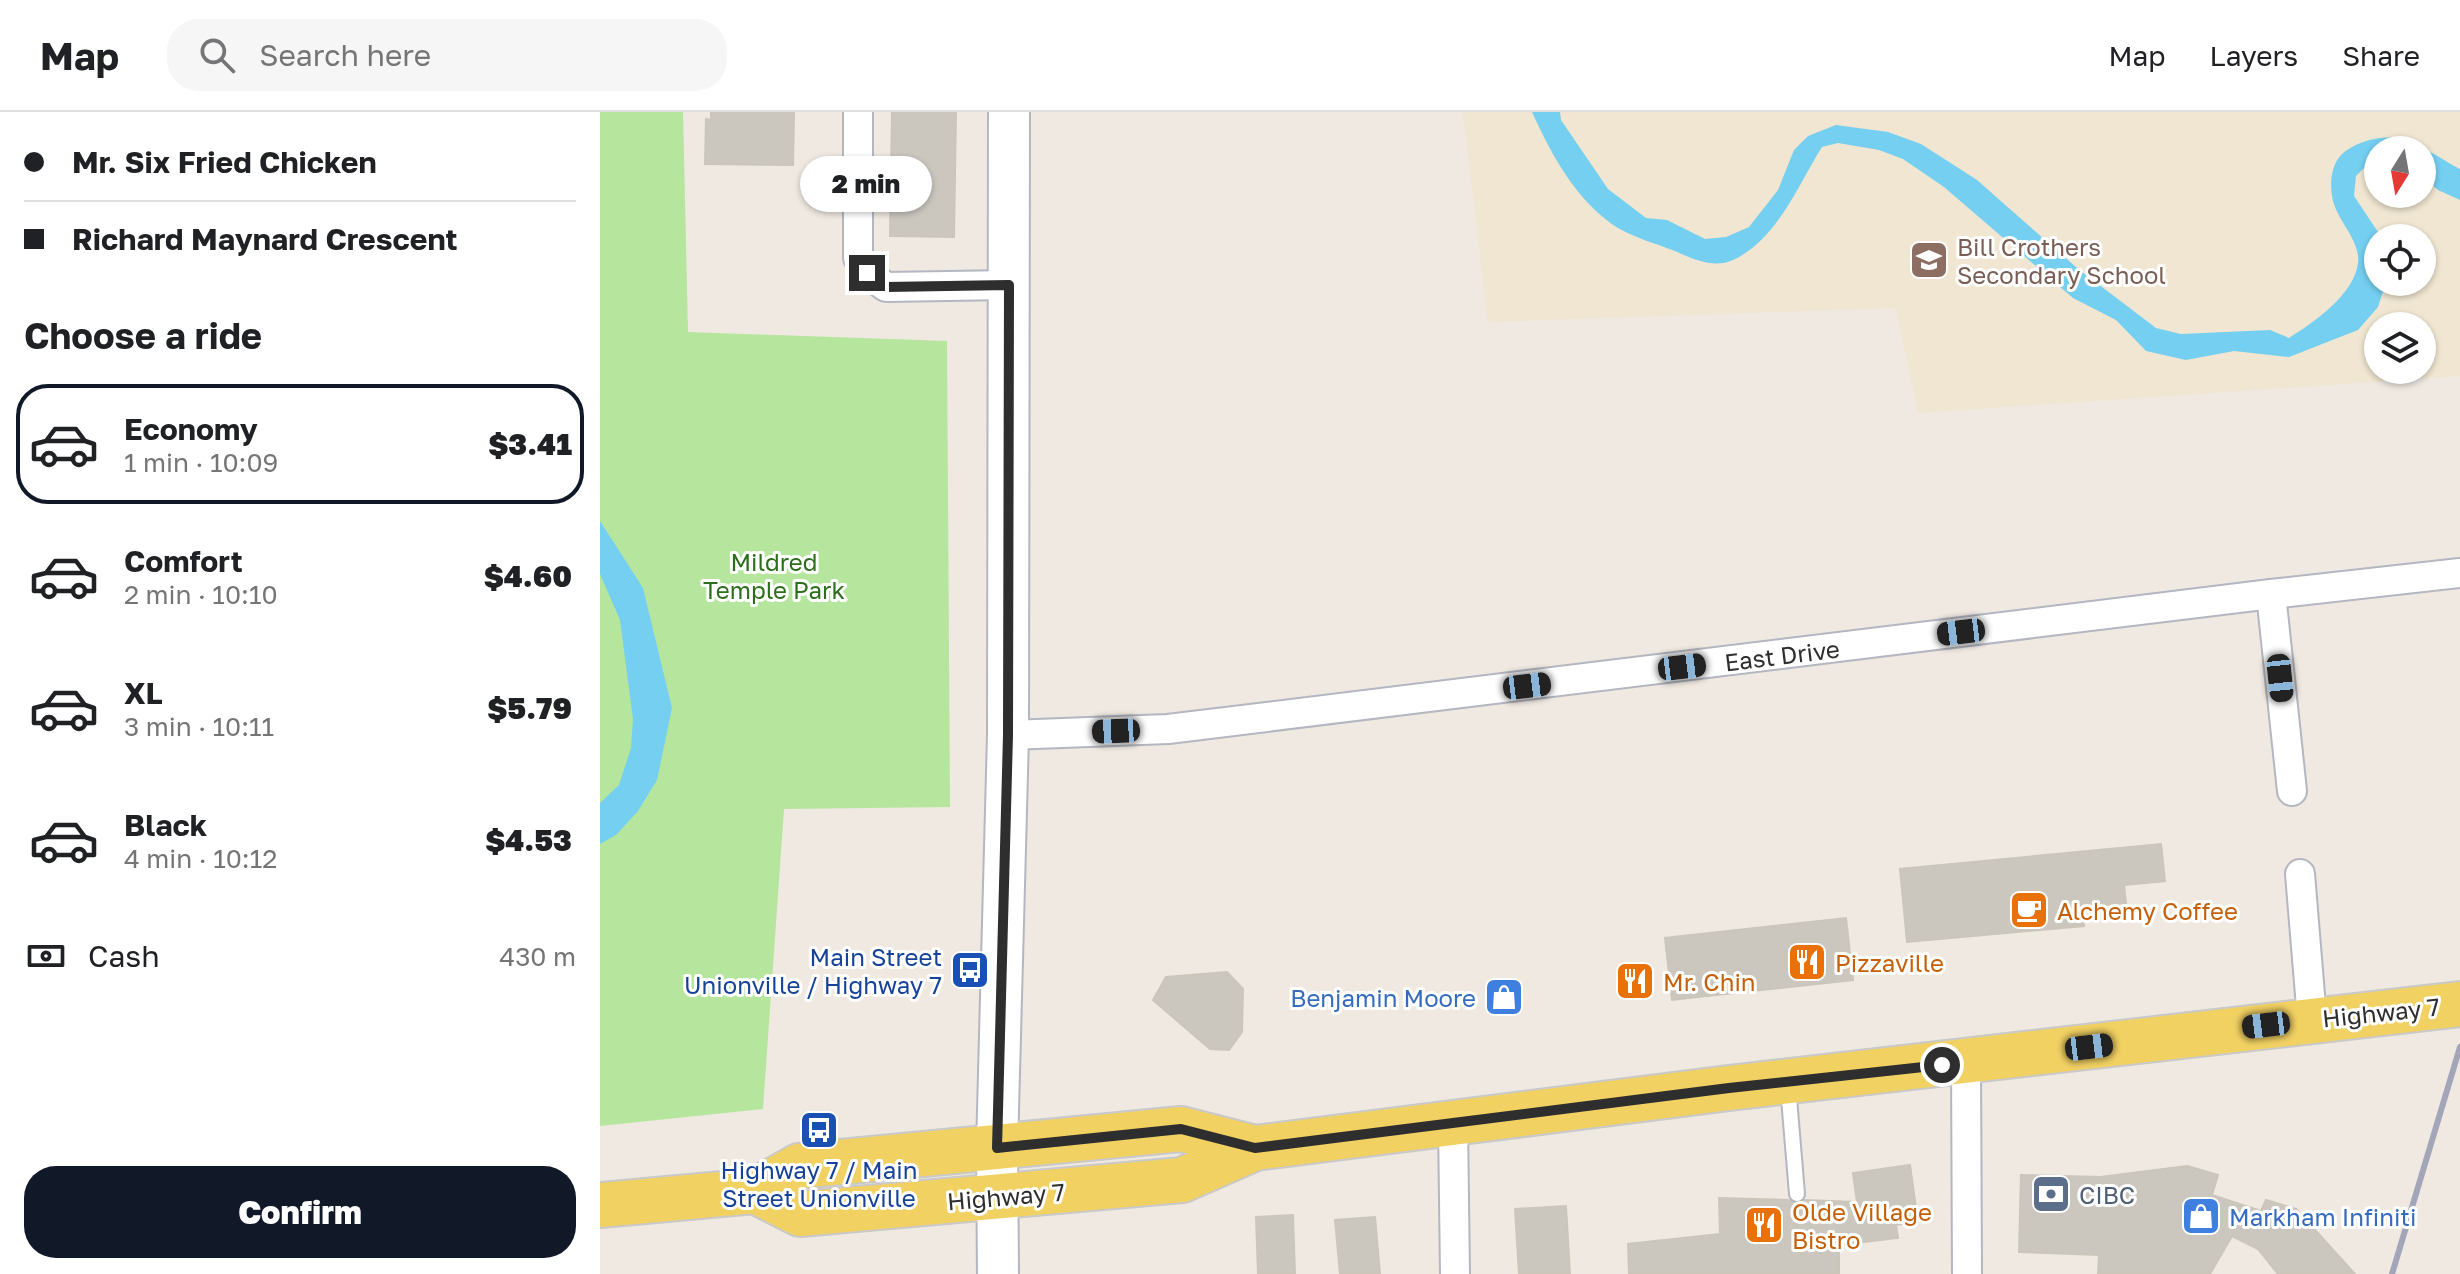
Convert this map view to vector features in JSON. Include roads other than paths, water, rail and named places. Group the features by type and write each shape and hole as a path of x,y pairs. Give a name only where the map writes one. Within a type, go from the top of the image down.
{"main road":[{"path":"998,1274 997,1148 1008,735 1009,112"},
{"name":"Highway 7","path":"755,1191 800,1214 1182,1180 1255,1148 2312,1019 2460,1004"},
{"name":"Highway 7","path":"608,1205 755,1191 799,1166 1181,1129 1255,1148"}],"street":[{"path":"858,112 858,258 867,273 886,287 1009,285"},
{"name":"East Drive","path":"1008,735 1209,725 2460,573"},
{"path":"2271,594 2292,791"},
{"path":"2300,874 2312,1019"},
{"path":"1966,1062 1967,1274"},
{"path":"1453,1124 1455,1274"}],"lane":[{"path":"1788,1082 1797,1194"}],"water":[{"path":"1532,112 1560,112 1561,120 1608,189 1646,218 1667,220 1705,239 1726,237 1749,227 1778,190 1794,150 1808,136 1836,125 1888,132 1921,144 1977,180 2077,268 2156,328 2181,334 2270,330 2289,338 2321,316 2341,297 2355,275 2358,263 2356,247 2336,209 2331,179 2343,153 2364,142 2364,168 2356,176 2354,196 2373,224 2364,224 2364,296 2382,296 2374,312 2364,312 2364,323 2358,330 2289,357 2234,351 2186,360 2146,351 2116,320 2073,298 1944,187 1903,159 1879,150 1838,143 1822,147 1785,210 1762,239 1733,260 1719,264 1696,260 1618,228 1578,191 1548,145"},
{"path":"2436,155 2460,169 2460,200 2438,190"},
{"path":"600,521 643,588 672,708 657,780 638,811 616,835 600,844 600,803 619,785 631,748 633,719 620,620 600,574"}],"railway":[{"path":"2392,1274 2460,1047"}],"place":[{"name":"Bill Crothers Secondary School","path":"1929,260"},
{"name":"Alchemy Coffee","path":"2029,910"},
{"name":"Pizzaville","path":"1807,962"},
{"name":"Main Street Unionville / Highway 7","path":"970,970"},
{"name":"Mr. Chin","path":"1635,981"},
{"name":"Benjamin Moore","path":"1504,997"},
{"name":"Highway 7 / Main Street Unionville","path":"819,1130"},
{"name":"CIBC","path":"2051,1194"},
{"name":"Markham Infiniti","path":"2201,1216"},
{"name":"Olde Village Bistro","path":"1764,1225"}],"park label":[{"name":"Mildred Temple Park","path":"774,575"}]}
